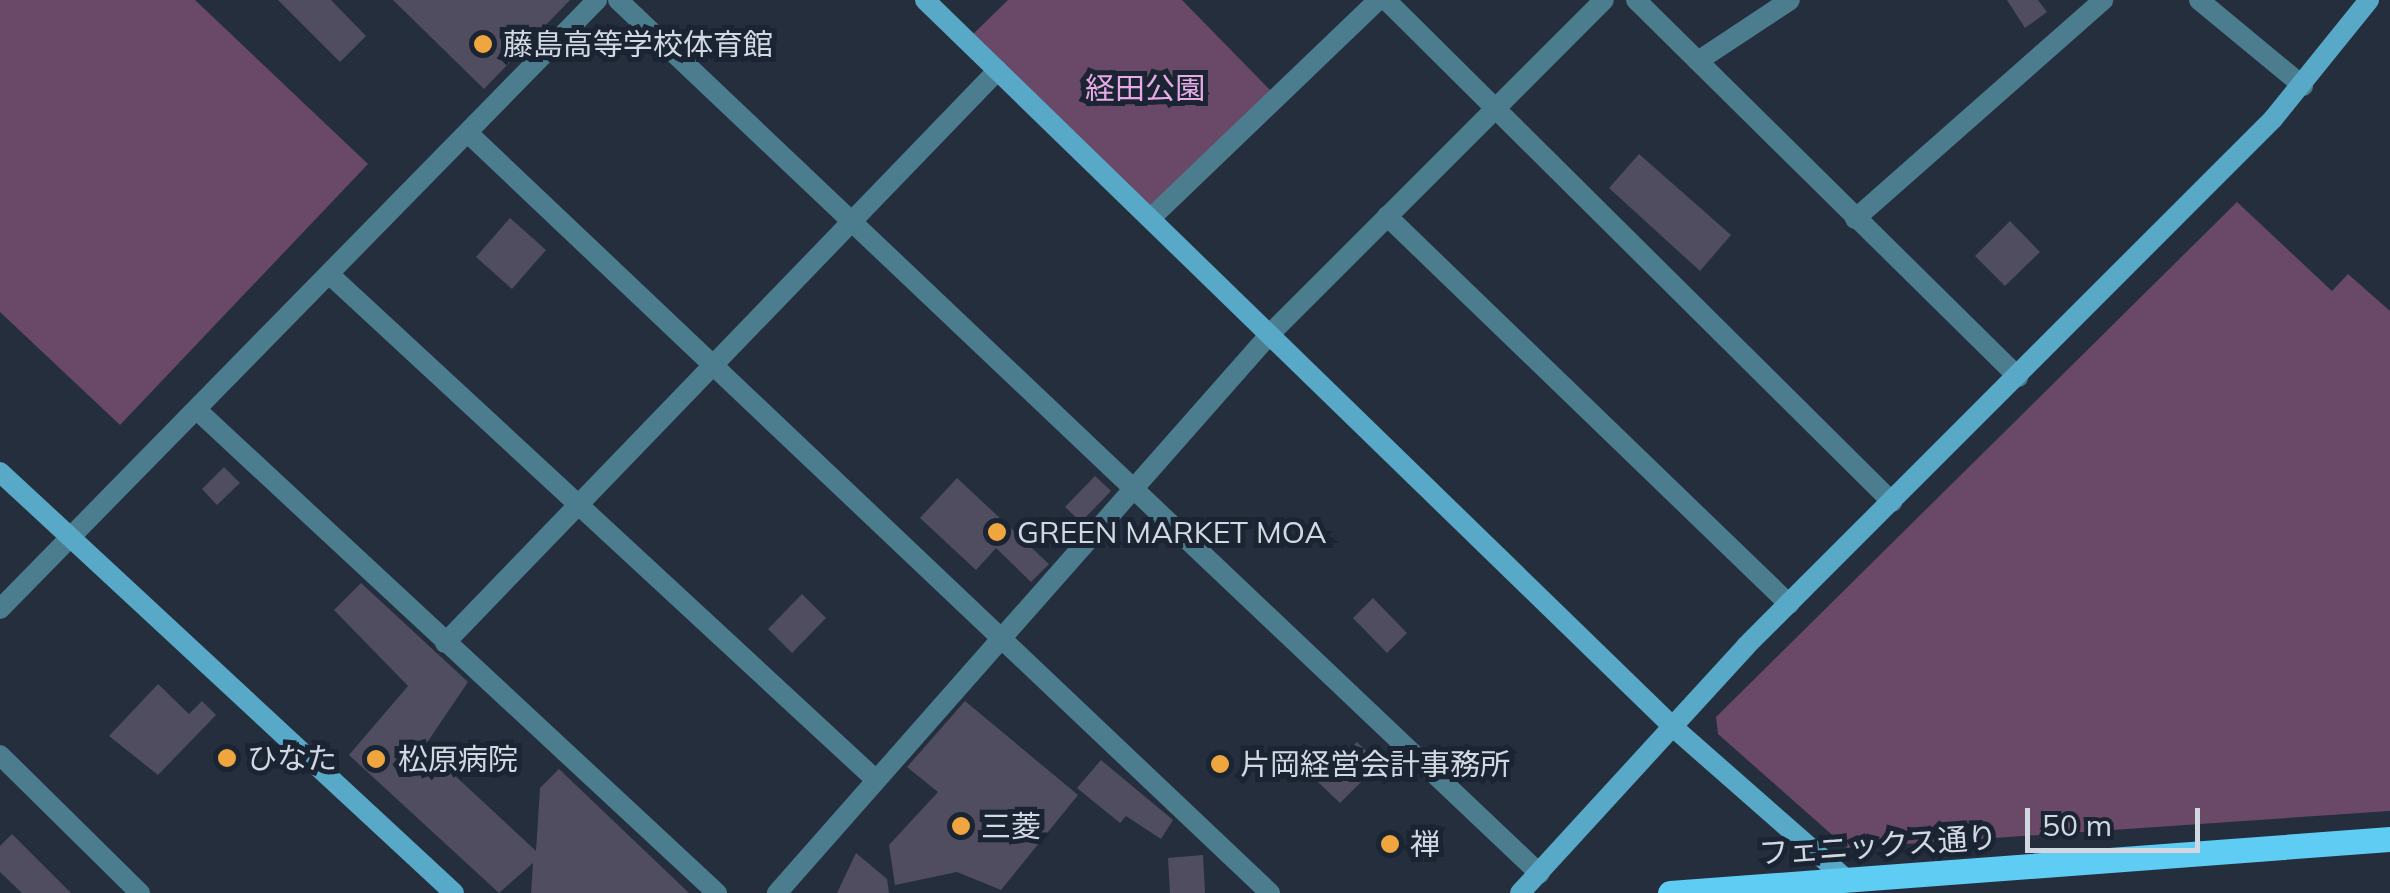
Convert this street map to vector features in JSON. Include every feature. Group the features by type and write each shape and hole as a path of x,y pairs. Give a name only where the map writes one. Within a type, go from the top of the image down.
{"main road":[{"name":"フェニックス通り","path":"1670,893 1859,884 2390,839"}],"street":[{"path":"0,609 597,0"},
{"path":"618,0 1129,490 1540,874"},
{"path":"925,0 1674,727 1859,884"},
{"path":"1152,217 1378,0"},
{"path":"1386,0 1892,502"},
{"path":"777,893 1270,334 1604,0"},
{"path":"1636,0 2018,377"},
{"path":"1698,61 1790,0"},
{"path":"1854,219 2103,0"},
{"path":"2199,0 2303,86"},
{"path":"1520,893 1789,604 2303,86 2359,4"},
{"path":"445,643 998,70"},
{"path":"468,133 1270,893"},
{"path":"1388,216 1789,604"},
{"path":"330,274 875,780"},
{"path":"197,410 717,893"},
{"path":"0,472 454,893"},
{"path":"0,755 140,893"}],"green space":[{"path":"0,0 195,0 368,164 120,425 0,312"},
{"name":"経田公園","path":"1008,0 1182,0 1277,97 1152,217 967,40"},
{"path":"2237,202 2332,291 2348,274 2390,311 2390,811 1847,848 1718,734 1716,717"}],"building":[{"path":"278,0 331,0 366,36 340,62"},
{"name":"藤島高等学校体育館","path":"393,0 570,0 484,89"},
{"path":"2007,0 2038,0 2047,12 2025,28"},
{"path":"1639,154 1731,235 1700,271 1609,188"},
{"path":"510,218 546,250 512,289 476,257"},
{"path":"2010,221 2040,252 2005,286 1975,256"},
{"path":"224,467 240,483 217,505 202,489"},
{"path":"1095,476 1111,491 1081,522 1065,507"},
{"path":"957,478 1049,564 1031,582 996,548 976,570 920,518"},
{"path":"361,583 468,682 424,747 536,851 540,788 559,769 689,893 531,893 533,863 499,893 349,755 408,686 334,610"},
{"path":"802,594 826,618 792,653 768,629"},
{"path":"1373,598 1407,633 1387,653 1353,618"},
{"path":"158,684 189,714 202,701 216,715 158,775 109,736"},
{"path":"965,701 1078,795 1001,890 957,872 895,885 889,845 938,792 907,767"},
{"path":"1357,742 1379,764 1340,803 1318,782"},
{"path":"1101,760 1173,820 1161,839 1126,816 1120,823 1077,788"},
{"path":"12,834 71,893 22,893 0,872 0,846"},
{"path":"856,853 887,879 889,893 837,893"},
{"path":"1203,855 1205,893 1170,893 1168,858"}],"place":[{"name":"藤島高等学校体育館","path":"483,44"},
{"name":"GREEN MARKET MOA","path":"997,532"},
{"name":"ひなた","path":"227,758"},
{"name":"松原病院","path":"376,759"},
{"name":"片岡経営会計事務所","path":"1220,764"},
{"name":"三菱","path":"961,826"},
{"name":"禅","path":"1390,844"}]}
